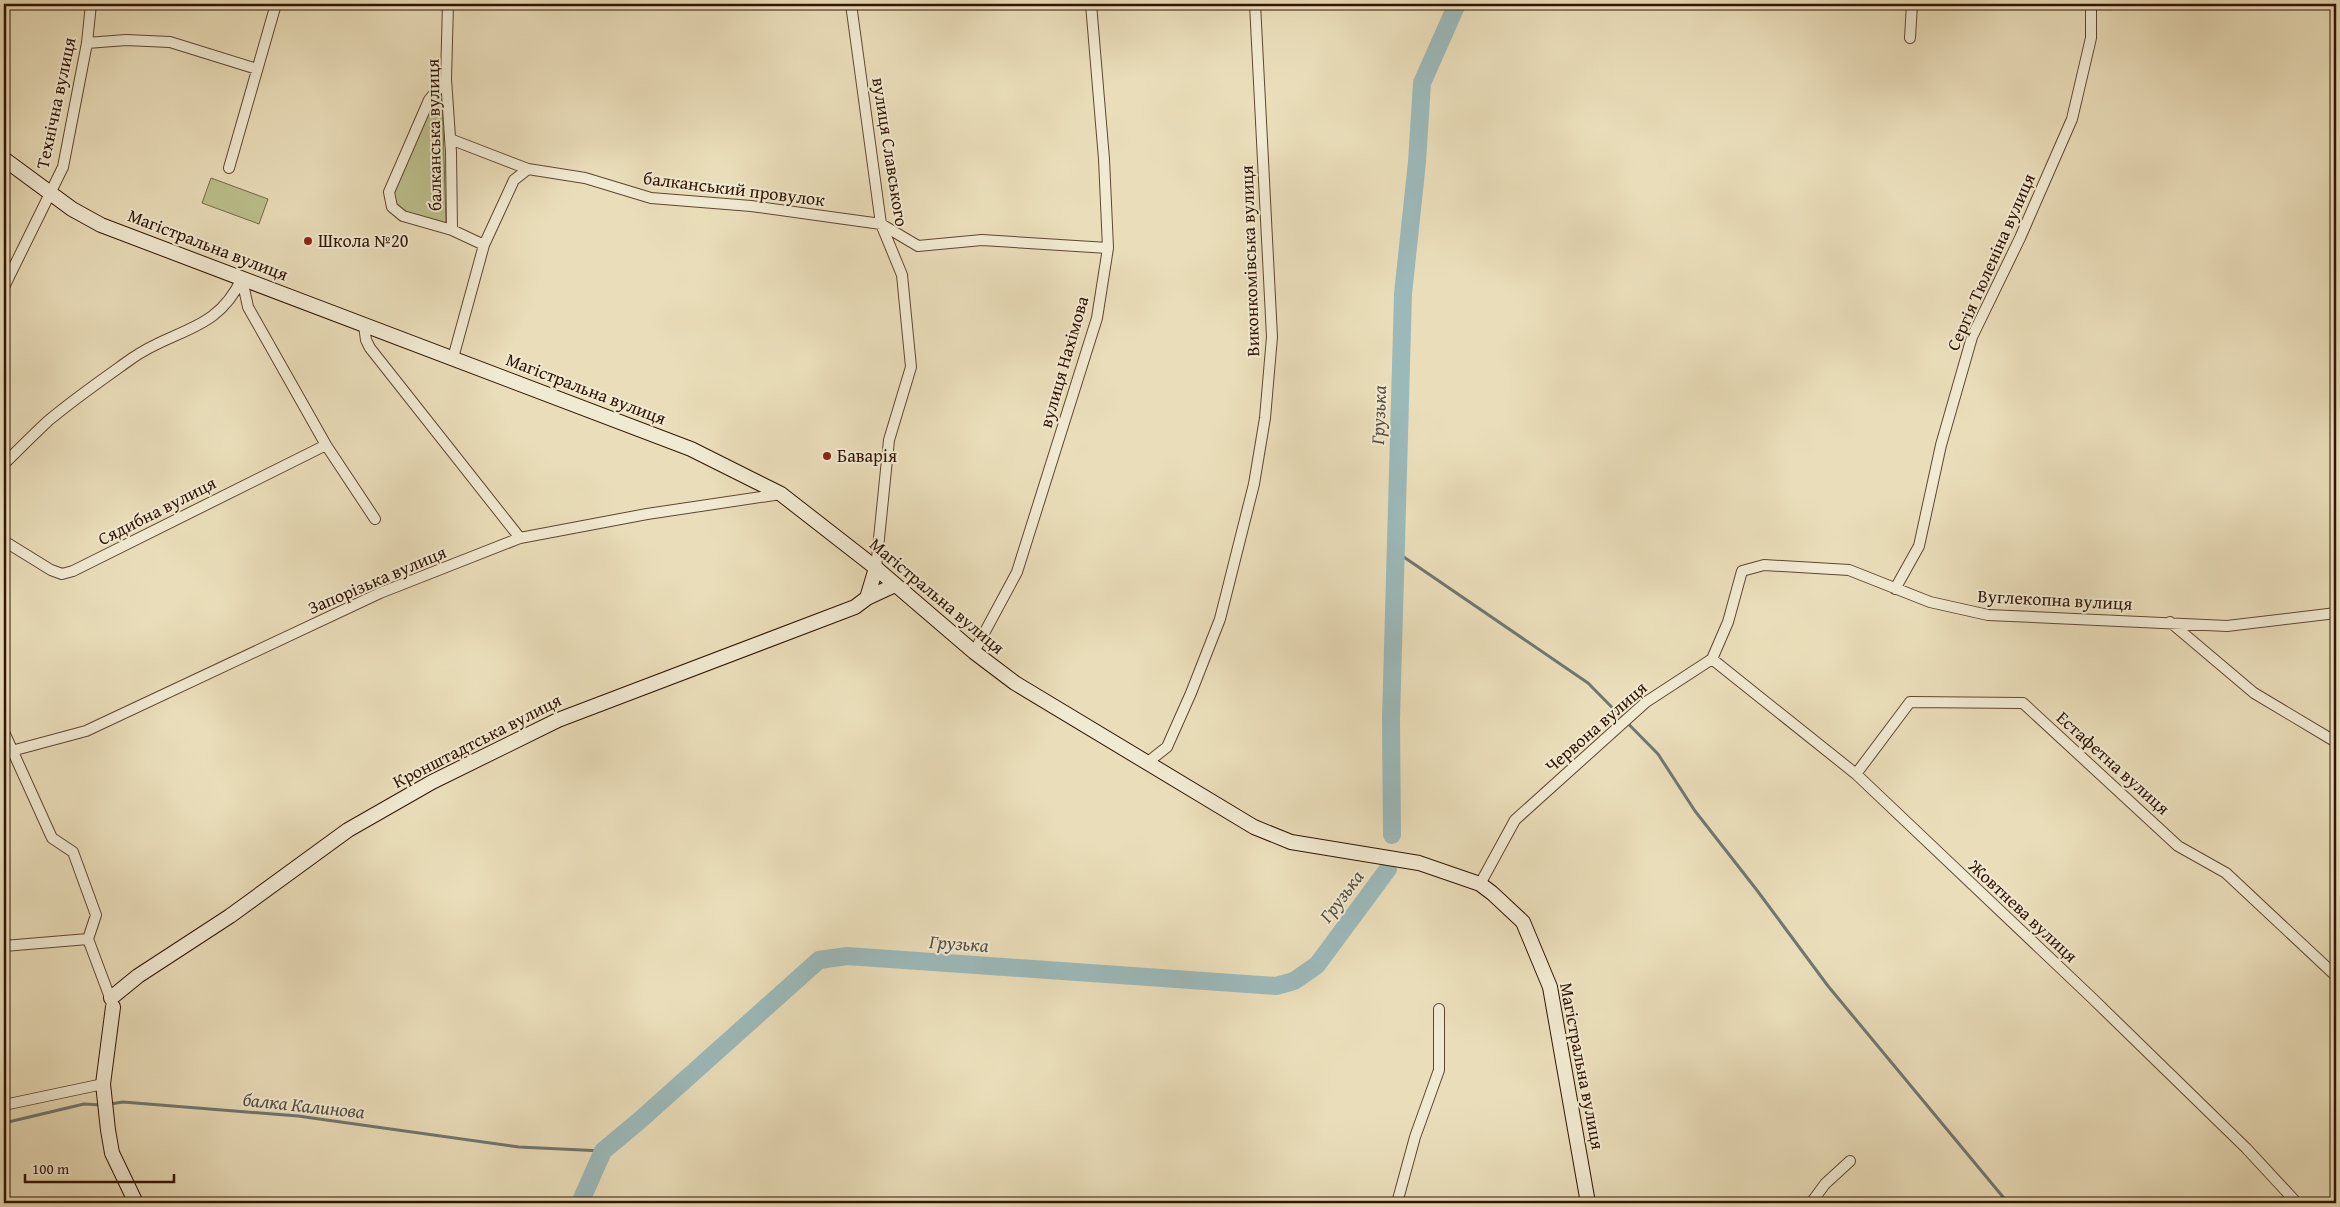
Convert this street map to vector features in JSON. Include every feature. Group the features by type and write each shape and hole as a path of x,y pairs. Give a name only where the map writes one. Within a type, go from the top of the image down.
{"main road":[{"name":"Магістральна вулиця","path":"4,158 51,194 100,225 691,449 781,494 876,568 974,652 1015,683 1254,827 1291,842 1420,863 1480,884 1523,922 1550,987 1588,1203"},
{"path":"867,598 876,568"},
{"name":"Кронштадтська вулиця","path":"112,1002 138,976 230,916 348,830 432,782 558,720 665,677 855,607 867,598 895,585"},
{"path":"112,1002 103,1084 108,1130 112,1153 136,1203"}],"street":[{"name":"Технічна вулиця","path":"4,287 63,167 87,43 91,4"},
{"path":"229,168 276,4"},
{"name":"балканська вулиця","path":"448,4 446,79 450,140 452,230 484,245"},
{"name":"вулиця Славського","path":"851,4 881,224 902,275 911,367 889,440 876,568"},
{"name":"вулиця Нахімова","path":"974,652 1017,572 1097,318 1108,248 1104,159 1091,4"},
{"name":"Виконкомівська вулиця","path":"1148,762 1167,746 1191,693 1220,619 1254,484 1265,418 1272,337 1254,4"},
{"path":"1910,38 1912,4"},
{"name":"Сергія Тюленіна вулиця","path":"1895,590 1919,546 1941,445 1972,337 2020,238 2072,119 2091,38 2091,4"},
{"path":"87,43 126,40 170,42 257,69"},
{"path":"446,79 429,100 389,192 392,207 403,216 452,230"},
{"name":"балканський провулок","path":"450,140 528,169 585,178 651,198 751,206 881,224 918,246 982,240 1108,248"},
{"path":"453,358 484,245 514,180 528,169"},
{"path":"242,278 248,307 326,444 376,519"},
{"path":"4,464 48,421 132,358 152,346 199,326 218,313 234,296 242,278"},
{"path":"364,326 366,340 370,348 520,538"},
{"name":"Сядибна вулиця","path":"4,541 51,570 62,574 73,571 326,444"},
{"name":"Запорізька вулиця","path":"8,753 86,731 380,593 520,538 647,514 781,494"},
{"name":"Вуглекопна вулиця","path":"1712,659 1728,622 1742,572 1764,565 1849,570 1895,590 1930,602 1988,616 2170,622 2227,626 2336,613"},
{"path":"2170,622 2254,693 2336,742"},
{"name":"Жовтнева вулиця","path":"1712,659 1856,774 2246,1148 2298,1203"},
{"name":"Червона вулиця","path":"1480,884 1515,820 1646,702 1712,659"},
{"name":"Естафетна вулиця","path":"1856,774 1910,702 2023,703 2178,846 2226,873 2336,976"},
{"path":"4,732 8,753 52,838 73,852 96,915 88,938 112,1002"},
{"path":"4,946 88,938"},
{"path":"1397,1203 1416,1137 1439,1070 1439,1009"},
{"path":"4,1105 103,1084"},
{"path":"1811,1203 1825,1184 1850,1161"}],"green space":[{"path":"442,91 446,224 408,213 397,205 394,194 433,100"},
{"path":"211,178 268,199 259,224 202,203"}],"waterway":[{"name":"Грузька","path":"1392,835 1391,719 1403,294 1417,162 1422,83 1457,4"},
{"path":"1395,551 1588,683 1658,754 1695,811 1828,986 2008,1203"},
{"name":"Грузька","path":"580,1203 603,1151 819,960 847,956 1276,986 1294,981 1317,965 1388,869"},
{"name":"балка Калинова","path":"110,1104 123,1102 298,1116 519,1147 603,1151"},
{"name":"балка Калинова","path":"4,1123 84,1104 101,1105"}],"place":[{"name":"Школа №20","path":"308,241"},
{"name":"Баварія","path":"827,456"}]}
